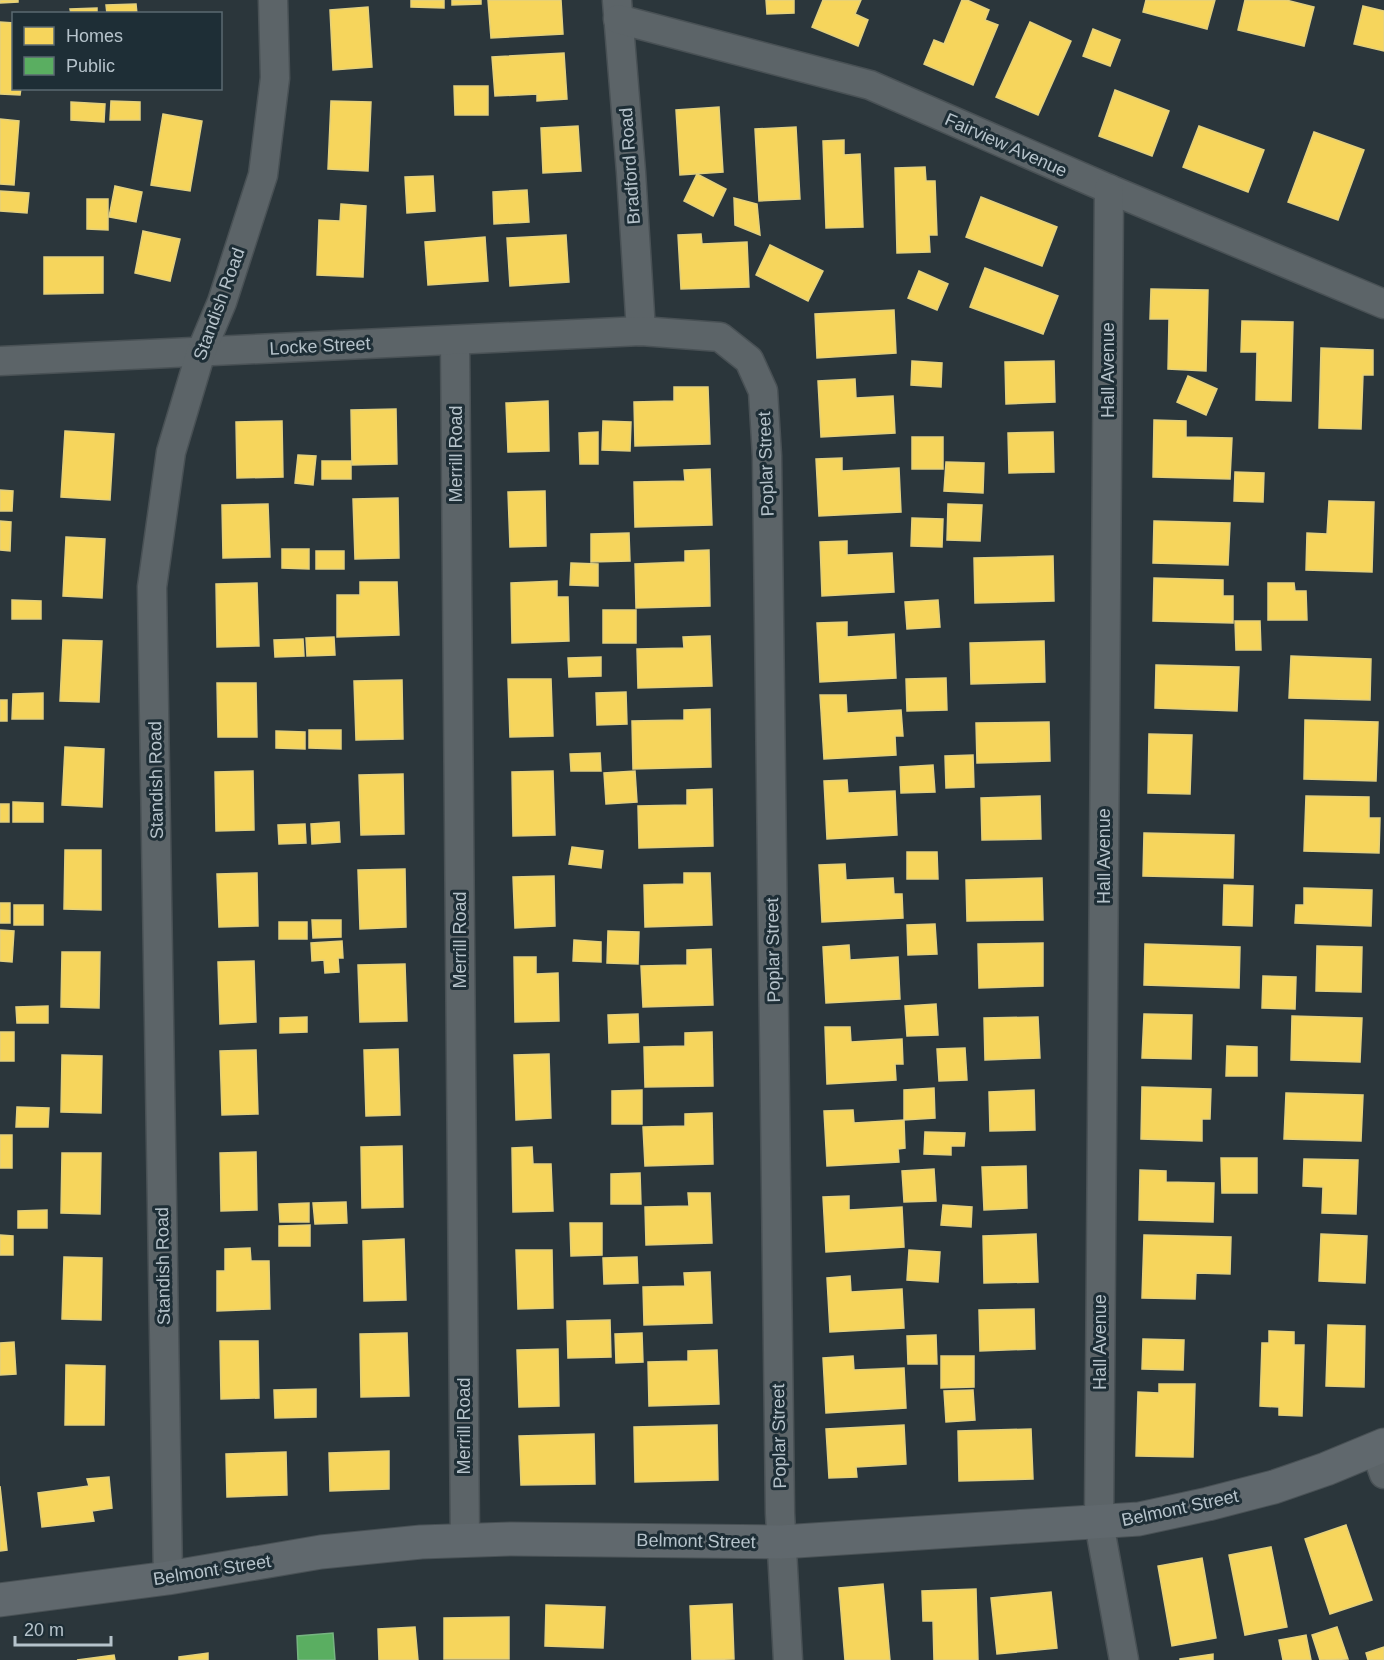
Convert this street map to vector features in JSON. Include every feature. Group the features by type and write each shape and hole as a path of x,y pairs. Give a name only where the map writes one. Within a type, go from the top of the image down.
{"main road":[{"name":"Belmont Street","path":"0,1600 168,1578 352,1548 511,1539 781,1542 1139,1519 1252,1493 1326,1469 1381,1456"}],"street":[{"name":"Standish Road","path":"168,1578 152,587 171,452 201,352 222,303 263,175 275,78 273,0"},
{"name":"Fairview Avenue","path":"617,9 870,85 1109,189 1384,304"},
{"name":"Bradford Road","path":"617,9 631,172 641,331"},
{"name":"Hall Avenue","path":"1109,189 1099,1523 1125,1660"},
{"name":"Locke Street","path":"0,361 641,331"},
{"name":"Poplar Street","path":"641,331 720,337 749,360 763,392 767,456 781,1542 788,1660"},
{"name":"Merrill Road","path":"455,340 465,1540"}],"building: Homes":[{"path":"0,0 18,0 18,2 0,3"},
{"path":"411,0 444,0 444,8 411,7"},
{"path":"452,0 481,0 481,4 452,5"},
{"path":"488,0 561,0 563,34 491,38"},
{"path":"766,0 794,0 794,13 767,14"},
{"path":"823,0 861,0 855,14 868,20 858,46 812,27"},
{"path":"962,0 989,10 985,20 998,25 973,85 924,64 934,40 944,44"},
{"path":"1146,0 1215,0 1207,29 1143,12"},
{"path":"1245,0 1286,0 1314,7 1304,46 1238,30"},
{"path":"136,4 137,12 107,12 106,5"},
{"path":"1363,6 1384,11 1384,51 1354,44"},
{"path":"368,7 372,67 333,70 330,10"},
{"path":"97,8 97,12 71,12 70,9"},
{"path":"0,22 12,23 12,90 21,90 20,95 0,94"},
{"path":"1030,22 1071,41 1038,115 996,97"},
{"path":"1093,29 1120,40 1110,66 1083,56"},
{"path":"564,53 567,99 537,101 537,94 495,96 492,57"},
{"path":"454,86 488,86 488,115 455,115"},
{"path":"1115,90 1169,111 1152,156 1099,136"},
{"path":"111,101 140,102 140,120 110,120"},
{"path":"331,101 371,102 368,171 328,169"},
{"path":"71,102 105,104 104,122 71,120"},
{"path":"719,107 723,172 680,175 676,110"},
{"path":"163,114 202,121 190,191 151,185"},
{"path":"0,119 19,121 14,185 0,184"},
{"path":"578,126 581,171 543,173 541,128"},
{"path":"1199,126 1264,150 1248,192 1183,167"},
{"path":"796,127 800,199 759,201 755,129"},
{"path":"1314,132 1364,150 1338,220 1288,202"},
{"path":"844,140 844,155 860,154 863,227 826,228 823,141"},
{"path":"925,167 926,181 935,181 937,235 929,235 930,252 897,253 895,168"},
{"path":"697,174 726,189 713,216 684,201"},
{"path":"433,176 435,211 407,213 405,177"},
{"path":"115,186 142,192 136,222 109,217"},
{"path":"527,190 529,222 494,224 493,192"},
{"path":"0,191 29,193 27,213 0,211"},
{"path":"981,197 1057,227 1042,266 966,237"},
{"path":"734,198 757,204 760,235 735,225"},
{"path":"87,199 108,199 108,230 87,229"},
{"path":"341,204 366,206 363,277 317,275 319,220 340,221"},
{"path":"143,231 180,239 170,281 135,273"},
{"path":"701,234 702,244 747,242 749,287 681,289 678,235"},
{"path":"566,235 569,282 510,286 507,238"},
{"path":"485,237 488,281 428,285 425,242"},
{"path":"770,245 823,271 808,301 756,275"},
{"path":"44,257 103,257 103,293 44,294"},
{"path":"985,268 1058,296 1043,334 970,307"},
{"path":"919,271 948,284 937,310 908,298"},
{"path":"1151,289 1208,290 1206,371 1168,369 1169,319 1150,319"},
{"path":"894,310 896,353 817,358 815,314"},
{"path":"1242,321 1293,322 1291,401 1256,400 1257,352 1241,352"},
{"path":"1321,348 1373,350 1373,375 1363,375 1361,429 1319,428"},
{"path":"912,361 942,363 941,387 911,385"},
{"path":"1054,361 1055,402 1006,404 1005,362"},
{"path":"1188,376 1217,389 1206,415 1177,402"},
{"path":"855,379 856,398 893,396 895,433 821,437 818,381"},
{"path":"674,387 708,387 710,444 635,446 634,402 674,401"},
{"path":"548,401 549,451 508,452 506,403"},
{"path":"396,409 397,464 352,465 351,410"},
{"path":"1154,420 1186,421 1186,437 1232,438 1230,479 1153,477"},
{"path":"282,421 283,477 237,478 236,422"},
{"path":"603,421 631,422 630,451 602,450"},
{"path":"65,431 114,434 110,500 61,497"},
{"path":"598,432 598,464 580,464 579,433"},
{"path":"1053,432 1054,472 1009,473 1008,433"},
{"path":"912,437 943,437 943,469 912,469"},
{"path":"298,455 316,456 313,485 295,483"},
{"path":"842,458 842,471 899,468 901,512 819,516 816,459"},
{"path":"322,461 351,461 351,479 322,479"},
{"path":"946,462 984,463 983,493 944,491"},
{"path":"710,469 712,525 635,527 634,482 685,481 684,470"},
{"path":"1235,472 1264,473 1263,502 1234,501"},
{"path":"0,490 13,491 12,511 0,511"},
{"path":"545,491 546,546 510,547 508,492"},
{"path":"398,498 399,558 355,559 353,499"},
{"path":"1329,501 1374,502 1372,572 1306,570 1307,533 1327,534"},
{"path":"268,504 270,557 223,558 222,505"},
{"path":"948,504 982,505 980,541 947,540"},
{"path":"912,518 943,519 942,547 911,546"},
{"path":"0,521 11,522 10,551 0,550"},
{"path":"1154,521 1230,523 1228,565 1153,563"},
{"path":"629,533 630,561 591,562 591,534"},
{"path":"66,537 105,539 102,598 63,596"},
{"path":"847,541 847,555 892,553 894,592 822,596 820,542"},
{"path":"282,549 309,549 309,569 282,568"},
{"path":"709,550 710,606 636,608 635,564 685,562 685,551"},
{"path":"316,551 344,551 344,569 316,569"},
{"path":"1053,556 1054,601 975,603 974,558"},
{"path":"571,563 598,564 598,586 570,585"},
{"path":"1154,578 1223,580 1223,596 1233,596 1233,623 1153,621"},
{"path":"557,581 557,597 568,597 569,641 512,643 511,583"},
{"path":"360,582 397,582 399,635 337,637 337,595 360,595"},
{"path":"257,583 259,646 217,647 216,584"},
{"path":"1268,583 1294,583 1295,591 1306,591 1307,620 1268,620"},
{"path":"12,600 41,601 41,619 12,619"},
{"path":"938,600 940,627 907,629 905,602"},
{"path":"603,610 636,610 636,643 603,643"},
{"path":"1235,621 1260,621 1261,650 1236,650"},
{"path":"847,622 847,637 894,634 896,678 820,682 817,623"},
{"path":"710,636 712,686 638,688 637,649 684,648 683,637"},
{"path":"334,637 335,655 307,656 306,638"},
{"path":"303,639 304,656 275,657 274,640"},
{"path":"63,640 102,641 99,702 60,701"},
{"path":"1044,641 1045,682 971,684 970,643"},
{"path":"1291,656 1371,659 1370,700 1289,698"},
{"path":"601,657 601,676 569,677 568,658"},
{"path":"1156,665 1239,667 1237,711 1155,708"},
{"path":"946,678 947,710 907,711 906,679"},
{"path":"508,679 551,679 553,736 510,737"},
{"path":"402,680 403,739 356,740 354,681"},
{"path":"217,683 256,683 257,737 218,737"},
{"path":"626,692 627,724 597,725 596,693"},
{"path":"43,693 43,719 12,719 13,694"},
{"path":"820,695 846,695 847,713 901,710 903,736 895,736 896,755 824,759"},
{"path":"0,700 7,700 7,721 0,721"},
{"path":"710,709 711,767 633,769 632,721 684,720 684,710"},
{"path":"1305,720 1378,722 1376,781 1304,779"},
{"path":"1049,722 1050,761 977,763 976,723"},
{"path":"309,730 341,730 341,749 309,748"},
{"path":"276,731 305,732 305,749 276,748"},
{"path":"1149,734 1192,735 1190,794 1148,793"},
{"path":"65,747 104,749 102,807 62,805"},
{"path":"600,753 601,771 571,771 570,754"},
{"path":"973,755 974,787 946,788 945,756"},
{"path":"933,765 935,792 901,793 900,767"},
{"path":"253,771 254,830 216,831 215,772"},
{"path":"553,771 555,835 513,836 512,772"},
{"path":"635,771 637,802 606,804 604,773"},
{"path":"403,774 404,834 361,835 359,775"},
{"path":"847,780 848,793 895,791 897,835 827,839 824,781"},
{"path":"712,789 713,846 639,848 638,806 687,805 687,790"},
{"path":"1040,796 1041,839 982,840 981,798"},
{"path":"1306,796 1369,797 1369,818 1380,818 1379,853 1304,851"},
{"path":"13,802 43,803 43,822 13,822"},
{"path":"0,804 9,804 9,822 0,822"},
{"path":"339,822 340,842 312,844 311,824"},
{"path":"305,824 306,843 279,844 278,825"},
{"path":"1144,833 1234,835 1233,878 1143,876"},
{"path":"572,847 603,851 601,868 569,864"},
{"path":"65,850 101,850 101,910 64,909"},
{"path":"907,852 937,852 938,879 907,879"},
{"path":"845,864 846,880 893,878 894,894 902,894 903,918 822,922 819,865"},
{"path":"405,869 406,927 360,929 358,870"},
{"path":"257,873 258,926 219,927 217,874"},
{"path":"684,873 710,873 712,925 645,927 644,885 684,884"},
{"path":"554,876 555,926 515,928 513,877"},
{"path":"1042,878 1043,920 967,921 966,880"},
{"path":"1224,885 1253,886 1252,926 1223,925"},
{"path":"1304,888 1372,890 1371,926 1295,923 1296,905 1304,905"},
{"path":"0,903 10,903 10,923 0,923"},
{"path":"14,905 43,905 43,925 14,925"},
{"path":"312,920 341,920 341,937 313,938"},
{"path":"279,922 307,922 307,939 279,939"},
{"path":"935,924 937,954 908,955 907,925"},
{"path":"0,930 14,931 12,962 0,961"},
{"path":"608,931 639,932 638,964 607,963"},
{"path":"574,940 601,942 601,962 573,961"},
{"path":"342,941 343,958 338,958 339,972 325,973 324,960 312,961 311,943"},
{"path":"1043,943 1043,986 979,988 978,944"},
{"path":"1145,944 1240,947 1239,988 1144,985"},
{"path":"849,945 850,960 898,957 900,999 826,1003 823,947"},
{"path":"1317,946 1362,947 1361,992 1316,991"},
{"path":"711,949 713,1005 643,1007 641,966 687,965 687,950"},
{"path":"62,952 100,952 99,1008 61,1007"},
{"path":"514,957 536,957 536,974 558,973 559,1021 515,1022"},
{"path":"254,961 256,1022 220,1024 218,962"},
{"path":"405,964 407,1021 360,1022 358,965"},
{"path":"1263,976 1296,977 1295,1009 1262,1008"},
{"path":"936,1004 938,1035 907,1036 905,1006"},
{"path":"48,1006 48,1023 17,1023 16,1007"},
{"path":"638,1014 639,1042 609,1043 608,1015"},
{"path":"1144,1014 1192,1015 1191,1059 1142,1058"},
{"path":"1292,1016 1362,1018 1360,1062 1291,1060"},
{"path":"307,1017 307,1032 280,1033 280,1018"},
{"path":"1038,1017 1040,1058 985,1060 984,1018"},
{"path":"825,1027 850,1027 851,1042 902,1039 903,1064 895,1064 896,1080 827,1084"},
{"path":"0,1032 14,1032 14,1061 0,1061"},
{"path":"712,1032 713,1086 645,1087 644,1047 685,1046 685,1033"},
{"path":"1227,1046 1257,1047 1257,1076 1226,1076"},
{"path":"965,1048 967,1080 939,1081 937,1049"},
{"path":"398,1049 400,1115 366,1116 364,1050"},
{"path":"256,1050 258,1114 222,1115 220,1051"},
{"path":"549,1054 551,1118 516,1120 514,1055"},
{"path":"62,1055 102,1056 101,1113 61,1112"},
{"path":"1142,1087 1211,1089 1210,1119 1202,1119 1202,1141 1141,1139"},
{"path":"934,1088 935,1118 904,1120 904,1090"},
{"path":"642,1090 642,1124 612,1124 612,1091"},
{"path":"1034,1090 1035,1130 990,1131 989,1092"},
{"path":"1286,1093 1363,1095 1361,1141 1284,1139"},
{"path":"17,1107 49,1108 48,1127 16,1127"},
{"path":"853,1110 854,1123 904,1120 905,1148 898,1149 899,1162 827,1166 824,1111"},
{"path":"712,1113 713,1164 645,1166 643,1127 685,1126 685,1114"},
{"path":"925,1132 965,1133 964,1146 951,1146 951,1155 924,1154"},
{"path":"0,1135 12,1135 12,1168 0,1168"},
{"path":"402,1146 403,1207 362,1208 361,1147"},
{"path":"532,1147 533,1164 551,1164 553,1211 513,1212 512,1148"},
{"path":"256,1152 257,1210 221,1211 220,1153"},
{"path":"62,1153 101,1153 100,1214 61,1213"},
{"path":"1221,1158 1257,1158 1257,1193 1222,1193"},
{"path":"1304,1159 1358,1160 1356,1214 1322,1213 1323,1187 1303,1186"},
{"path":"1026,1166 1027,1208 984,1210 982,1167"},
{"path":"934,1169 936,1201 904,1202 902,1171"},
{"path":"1140,1170 1166,1171 1166,1182 1214,1183 1213,1222 1139,1220"},
{"path":"640,1173 641,1204 611,1204 611,1174"},
{"path":"688,1193 710,1193 712,1243 646,1245 645,1207 689,1206"},
{"path":"849,1196 849,1210 902,1207 904,1247 826,1252 823,1197"},
{"path":"346,1202 347,1223 315,1224 313,1203"},
{"path":"309,1203 309,1222 280,1222 279,1204"},
{"path":"943,1205 972,1207 971,1227 941,1225"},
{"path":"47,1210 47,1228 18,1228 18,1211"},
{"path":"570,1223 602,1223 602,1255 571,1256"},
{"path":"310,1225 310,1246 279,1246 279,1226"},
{"path":"1036,1234 1038,1282 984,1283 983,1236"},
{"path":"1321,1234 1367,1236 1365,1283 1319,1281"},
{"path":"0,1235 13,1236 13,1255 0,1255"},
{"path":"1144,1235 1231,1237 1230,1274 1196,1273 1195,1299 1142,1298"},
{"path":"404,1239 406,1300 364,1301 363,1241"},
{"path":"250,1248 251,1261 269,1261 270,1309 217,1311 217,1271 225,1271 225,1249"},
{"path":"516,1250 552,1250 553,1308 518,1309"},
{"path":"909,1250 940,1252 938,1282 907,1280"},
{"path":"64,1257 102,1258 101,1320 62,1319"},
{"path":"637,1257 638,1283 604,1284 603,1258"},
{"path":"710,1272 712,1323 644,1325 643,1287 685,1286 684,1273"},
{"path":"850,1276 851,1292 902,1289 904,1328 830,1332 827,1278"},
{"path":"1034,1309 1035,1349 980,1351 979,1310"},
{"path":"610,1320 611,1357 568,1358 567,1321"},
{"path":"1328,1325 1365,1326 1364,1387 1326,1386"},
{"path":"1269,1331 1294,1332 1294,1345 1304,1345 1302,1416 1279,1415 1279,1407 1260,1406 1262,1343 1269,1343"},
{"path":"407,1333 409,1396 361,1397 360,1334"},
{"path":"642,1333 643,1362 616,1363 615,1334"},
{"path":"936,1335 937,1364 908,1364 907,1336"},
{"path":"1143,1339 1184,1340 1183,1370 1142,1369"},
{"path":"220,1341 258,1341 259,1398 221,1399"},
{"path":"14,1342 16,1374 0,1375 0,1343"},
{"path":"558,1349 559,1406 519,1407 517,1350"},
{"path":"717,1350 719,1404 649,1406 648,1362 688,1361 688,1351"},
{"path":"853,1356 854,1370 904,1368 906,1408 826,1413 823,1358"},
{"path":"941,1356 974,1356 974,1387 941,1388"},
{"path":"66,1365 105,1366 104,1425 65,1425"},
{"path":"1159,1384 1195,1384 1193,1457 1136,1456 1138,1392 1159,1393"},
{"path":"316,1389 316,1417 275,1418 274,1390"},
{"path":"973,1390 975,1420 946,1422 944,1391"},
{"path":"717,1425 718,1480 635,1482 634,1427"},
{"path":"904,1425 906,1464 856,1467 857,1477 829,1478 826,1429"},
{"path":"1031,1429 1033,1479 959,1481 958,1431"},
{"path":"594,1434 595,1484 521,1485 519,1436"},
{"path":"389,1451 389,1489 330,1491 329,1453"},
{"path":"286,1452 287,1495 227,1497 226,1454"},
{"path":"109,1477 112,1508 92,1511 94,1521 42,1527 38,1493 89,1486 87,1479"},
{"path":"0,1486 7,1550 0,1551"},
{"path":"1346,1525 1372,1600 1330,1614 1305,1539"},
{"path":"1271,1547 1287,1627 1245,1635 1229,1555"},
{"path":"1202,1558 1216,1638 1172,1646 1158,1566"},
{"path":"883,1584 890,1660 845,1660 839,1588"},
{"path":"976,1589 978,1660 934,1660 933,1621 923,1621 922,1591"},
{"path":"1051,1592 1057,1648 997,1654 991,1598"},
{"path":"732,1604 734,1659 692,1660 690,1606"},
{"path":"546,1605 605,1607 603,1648 545,1646"},
{"path":"509,1617 509,1659 444,1659 444,1618"},
{"path":"415,1627 418,1660 379,1660 378,1629"},
{"path":"1337,1627 1348,1659 1320,1660 1312,1635"},
{"path":"1306,1635 1311,1660 1283,1660 1279,1640"},
{"path":"1384,1647 1384,1660 1368,1660 1366,1653"},
{"path":"208,1653 208,1660 179,1660 179,1657"},
{"path":"1213,1654 1213,1660 1180,1660 1180,1659"},
{"path":"114,1655 115,1660 77,1660"}],"building: Public":[{"path":"333,1633 335,1660 298,1660 297,1636"}]}
